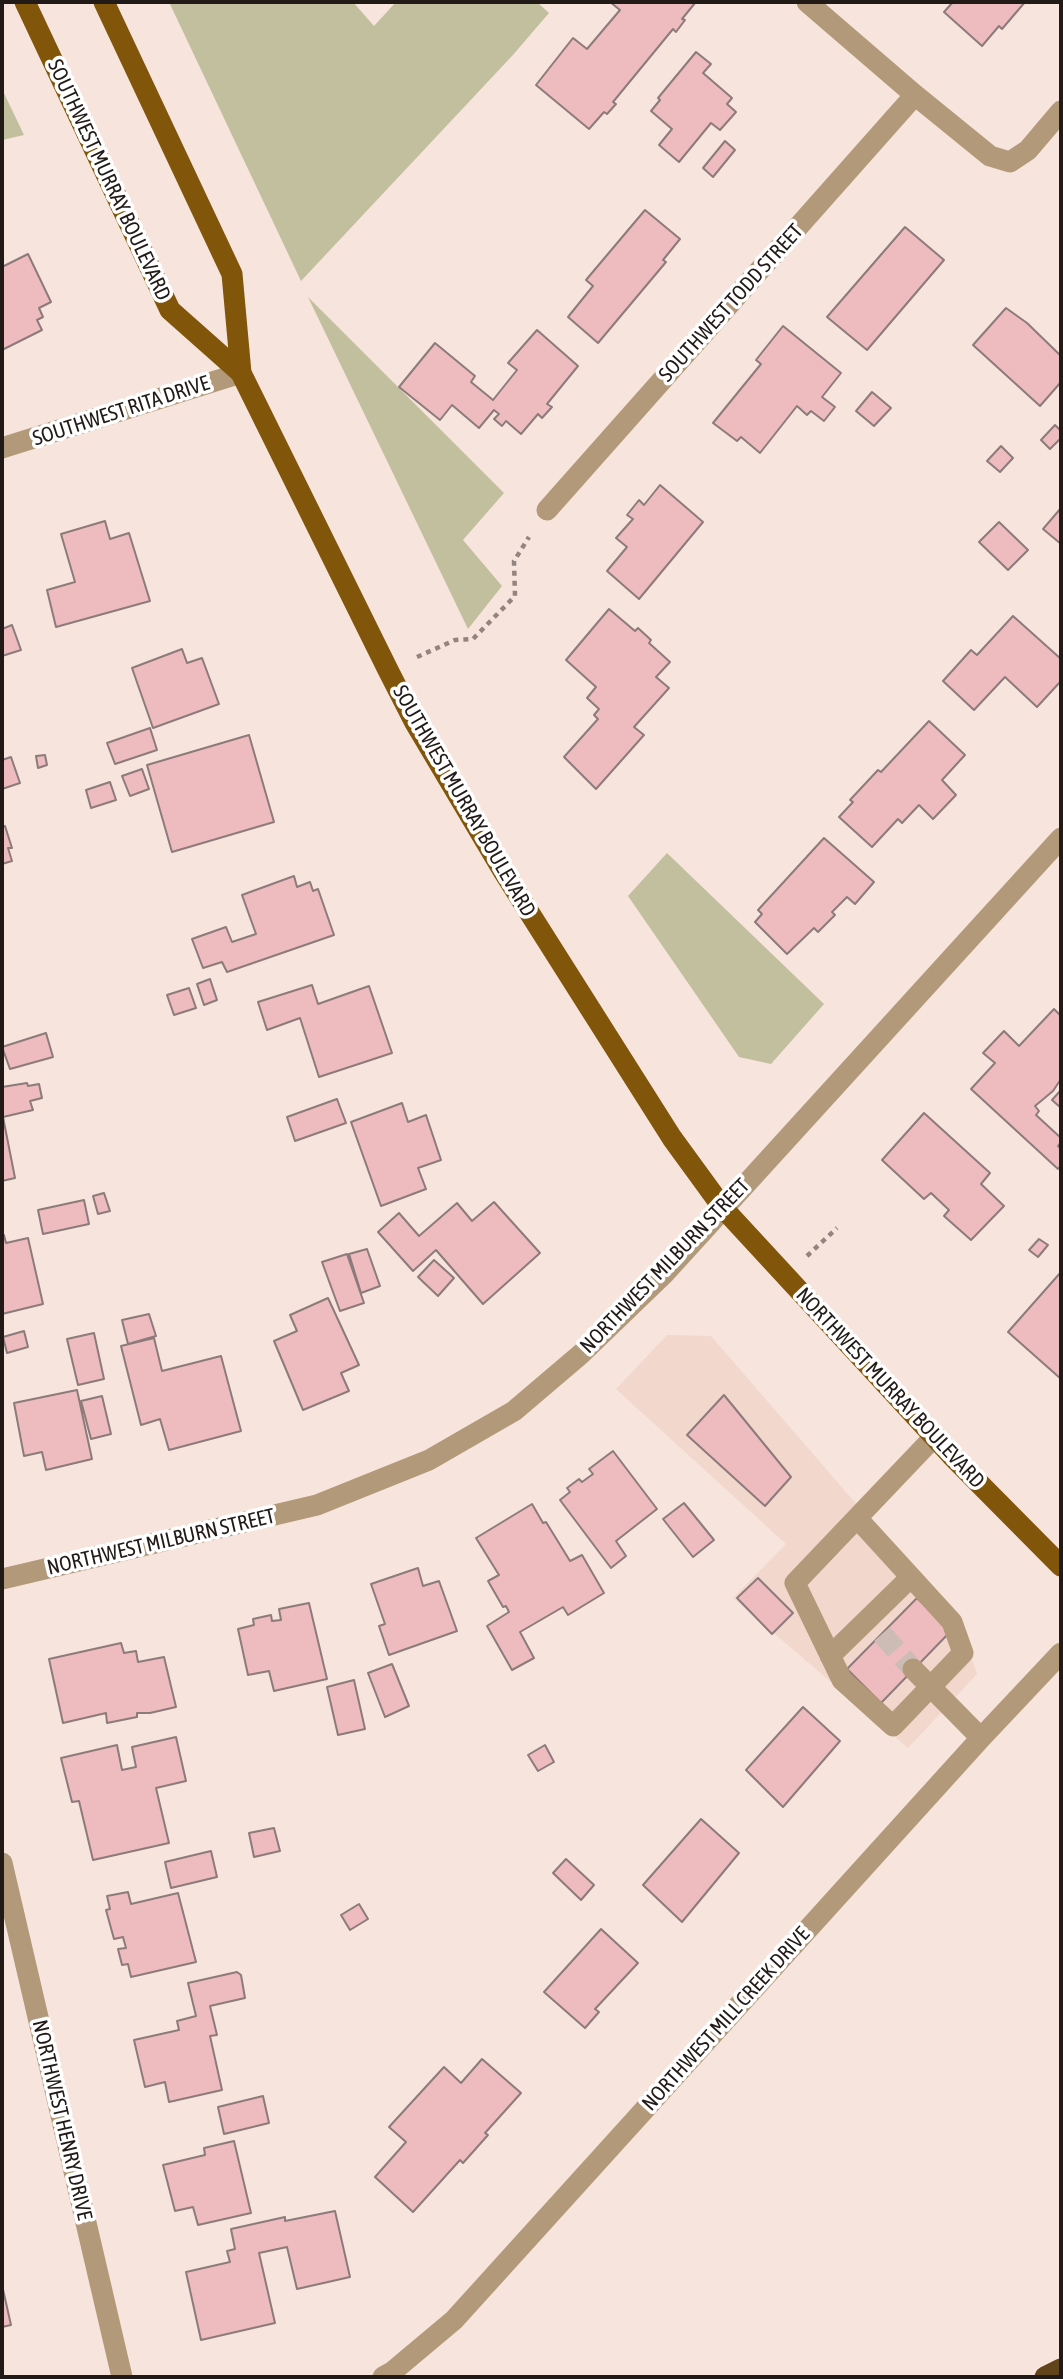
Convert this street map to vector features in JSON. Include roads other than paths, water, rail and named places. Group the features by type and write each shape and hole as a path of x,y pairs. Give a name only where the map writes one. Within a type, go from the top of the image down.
{"highway":[{"path":"1045,2377 1061,2369"}],"main road":[{"name":"SOUTHWEST MURRAY BOULEVARD","path":"25,2 170,310 241,373"},
{"name":"SOUTHWEST MURRAY BOULEVARD","path":"104,2 232,274 241,373 415,723 503,871 672,1138 723,1208"},
{"name":"NORTHWEST MURRAY BOULEVARD","path":"723,1208 934,1436 1061,1566"}],"street":[{"path":"807,2 990,156 1010,162 1028,150 1061,111"},
{"name":"SOUTHWEST TODD STREET","path":"547,510 915,95"},
{"name":"SOUTHWEST RITA DRIVE","path":"2,449 241,373"},
{"name":"NORTHWEST MILBURN STREET","path":"2,1579 317,1505 429,1461 514,1411 581,1354 664,1274 1061,838"},
{"path":"857,1518 953,1622 963,1653 893,1726 842,1680 795,1583 934,1436"},
{"path":"830,1656 875,1627 911,1577"},
{"name":"NORTHWEST MILL CREEK DRIVE","path":"383,2377 454,2319 1061,1653"},
{"path":"914,1669 981,1738"},
{"name":"NORTHWEST HENRY DRIVE","path":"2,1863 121,2377"}],"tunnel":[{"path":"882,1634 913,1669"}]}
